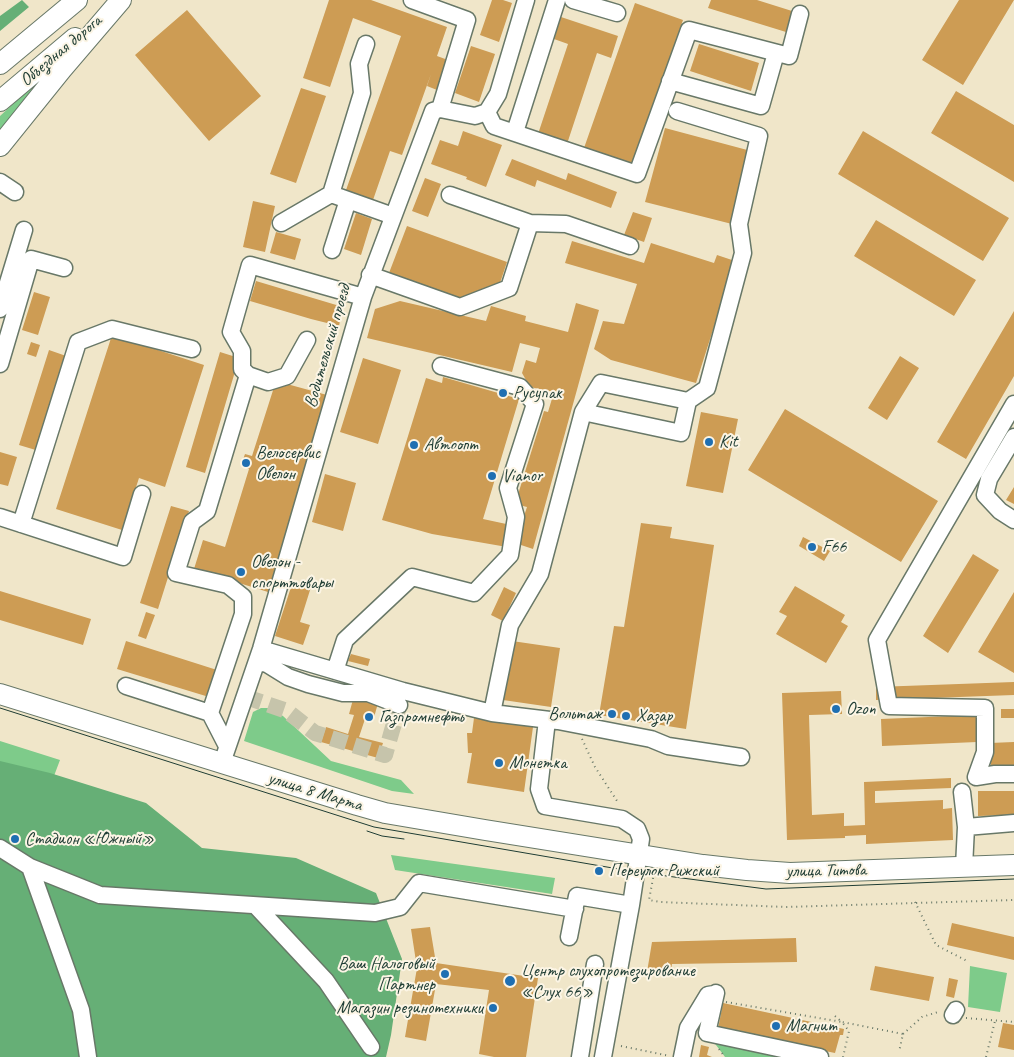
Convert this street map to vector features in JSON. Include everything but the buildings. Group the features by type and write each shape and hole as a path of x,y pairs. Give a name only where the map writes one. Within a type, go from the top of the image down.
{"main road":[{"name":"Объездная дорога","path":"0,64 59,13 77,0"},
{"name":"Объездная дорога","path":"0,101 121,0"},
{"path":"0,146 121,0"},
{"path":"0,52 59,13"},
{"name":"улица 8 Марта","path":"0,694 225,755 386,813 639,855"},
{"name":"улица Титова","path":"639,855 738,869 790,873 1014,865"}],"street":[{"name":"Водительский проезд","path":"225,755 259,655 370,275 433,111 440,108 466,20 412,0"},
{"path":"440,108 475,116 487,112 498,94 526,0"},
{"path":"515,132 557,0"},
{"path":"573,0 618,13"},
{"path":"487,112 494,126 637,174 689,30 789,56 800,14"},
{"path":"281,223 331,194 362,93 359,64 366,44"},
{"path":"670,81 762,106 776,53"},
{"path":"583,412 681,433 688,401 707,388 743,253 739,224 759,136 677,112"},
{"path":"0,182 14,192"},
{"path":"331,194 392,216"},
{"path":"450,195 530,223 566,224 630,246"},
{"path":"332,250 348,200"},
{"path":"370,275 460,307 509,288 530,223"},
{"path":"0,309 24,230"},
{"path":"0,364 31,259 64,268"},
{"path":"308,340 287,376 268,382 248,375 242,369 242,351 231,332 250,265 363,297"},
{"path":"21,524 78,342 112,329 192,349"},
{"path":"335,671 345,640 412,577 474,593 510,555 516,517 508,488 535,404 520,388 441,366"},
{"path":"225,755 210,713 243,614 243,597 228,586 176,573 192,522 207,510 248,375"},
{"path":"492,713 510,626 540,574 583,412 601,383 688,401"},
{"path":"1014,404 877,640 889,706 985,708 985,752 976,777 994,774 1014,774"},
{"path":"1014,437 989,479 985,495 1000,511 1014,520"},
{"path":"0,517 123,557 142,494"},
{"path":"259,655 335,671 403,691 492,713 560,718 651,739 668,746 741,756"},
{"path":"259,655 267,664 288,677 343,693 368,693 399,706"},
{"path":"126,686 210,713"},
{"path":"560,718 539,789 545,806 622,819 637,829 641,839 603,1057"},
{"path":"962,792 966,827 964,867"},
{"path":"966,827 1014,823"},
{"path":"0,848 30,867 100,895 374,913 400,907 419,883 575,909"},
{"path":"30,867 82,1010 88,1057"},
{"path":"570,937 577,896 631,905"},
{"path":"256,906 326,981 371,1047"},
{"path":"580,1057 595,964"},
{"path":"682,1057 688,1028 708,995 716,993 707,1034 820,1057"}],"path":[{"path":"560,718 622,809"},
{"path":"655,871 650,900 660,902 786,907 1014,900"},
{"path":"915,902 936,945 967,961"},
{"path":"714,1000 903,1034"},
{"path":"899,1052 903,1034 922,1017 953,1014 1014,1022"},
{"path":"835,1016 849,1031 843,1057"},
{"path":"986,1057 995,1020"},
{"path":"621,1046 677,1057"}],"green space":[{"path":"22,0 29,7 0,31 0,16"},
{"path":"47,73 0,131 0,116"},
{"path":"261,708 268,708 283,716 331,761 401,780 414,794 392,791 244,741 253,712"},
{"name":"Стадион «Южный»","path":"0,741 60,760 0,919"},
{"path":"0,761 50,773 146,803 202,848 296,858 376,893 402,959 386,1057 0,1057"},
{"path":"391,855 555,878 552,894 395,870"},
{"path":"970,966 1007,973 1000,1012 968,1007"},
{"path":"707,1033 792,1057 725,1057"}],"tunnel":[{"path":"246,697 287,711 315,733 385,755 403,692"}],"tram line":[{"path":"0,708 374,827 636,872 766,889 1014,879"},
{"path":"367,831 382,836 404,839"}],"place":[{"name":"Русупак","path":"503,393"},
{"name":"Kit","path":"709,442"},
{"name":"Автоопт","path":"414,445"},
{"name":"Велосервис Овелон","path":"246,463"},
{"name":"Vianor","path":"492,476"},
{"name":"F66","path":"812,547"},
{"name":"Овелон - спорттовары","path":"241,572"},
{"name":"Ozon","path":"836,709"},
{"name":"Вольтаж","path":"612,714"},
{"name":"Хазар","path":"626,716"},
{"name":"Газпромнефть","path":"369,717"},
{"name":"Монетка","path":"499,763"},
{"name":"Стадион «Южный»","path":"15,839"},
{"name":"Переулок Рижский","path":"599,871"},
{"name":"Ваш Налоговый Партнер","path":"445,974"},
{"name":"Центр слухопротезирование «Слух 66»","path":"510,981"},
{"name":"Магазин резинотехники","path":"493,1008"},
{"name":"Магнит","path":"776,1026"}]}
